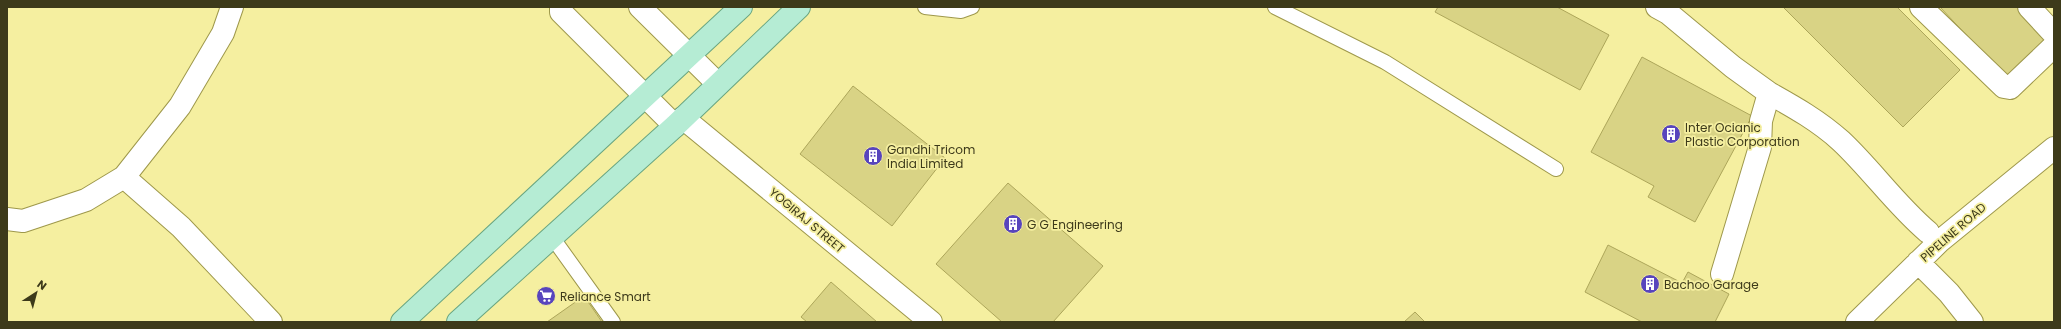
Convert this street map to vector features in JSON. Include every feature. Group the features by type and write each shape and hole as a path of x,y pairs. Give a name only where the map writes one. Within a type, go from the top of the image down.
{"main road":[{"path":"402,322 741,7"},
{"path":"458,322 679,122 799,7"}],"street":[{"path":"7,219 23,221 86,200 124,177 180,106 223,32 232,7"},
{"name":"YOGIRAJ STREET","path":"560,7 561,12 646,96 931,322"},
{"path":"640,7 718,84"},
{"path":"1921,7 2004,87 2010,88 2054,46"},
{"path":"2029,7 2054,34"},
{"path":"1667,9 1733,67 1769,93 1804,112 1840,140 1880,181 1911,218 1928,232"},
{"path":"1722,274 1760,147 1760,121 1769,93"},
{"name":"PIPELINE ROAD","path":"1857,322 1940,241 2054,148"},
{"path":"124,177 181,227 271,322"},
{"path":"1918,262 1949,293 1972,322"}],"lane":[{"path":"925,7 961,11 972,7"},
{"path":"1275,7 1385,62 1556,169"},
{"path":"552,237 613,322"}],"building":[{"path":"1438,7 1557,7 1609,35 1580,90 1435,12"},
{"path":"1783,7 1897,7 1960,70 1903,127"},
{"path":"1940,7 2019,7 2051,41 2009,81"},
{"name":"Inter Ocianic Plastic Corporation","path":"1642,57 1752,116 1695,222 1648,197 1654,186 1591,152"},
{"name":"Gandhi Tricom India Limited","path":"853,86 945,158 892,226 800,154"},
{"name":"G G Engineering","path":"1008,183 1103,266 1053,322 1002,322 936,264"},
{"name":"Bachoo Garage","path":"1608,245 1682,283 1688,272 1729,294 1715,322 1642,322 1585,292"},
{"path":"831,282 877,322 807,322 801,317"},
{"path":"584,296 602,322 547,322"},
{"path":"1415,312 1425,322 1404,322"}],"place":[{"name":"Inter Ocianic Plastic Corporation","path":"1671,134"},
{"name":"Gandhi Tricom India Limited","path":"873,156"},
{"name":"G G Engineering","path":"1013,224"},
{"name":"Bachoo Garage","path":"1650,284"},
{"name":"Reliance Smart","path":"546,296"}]}
